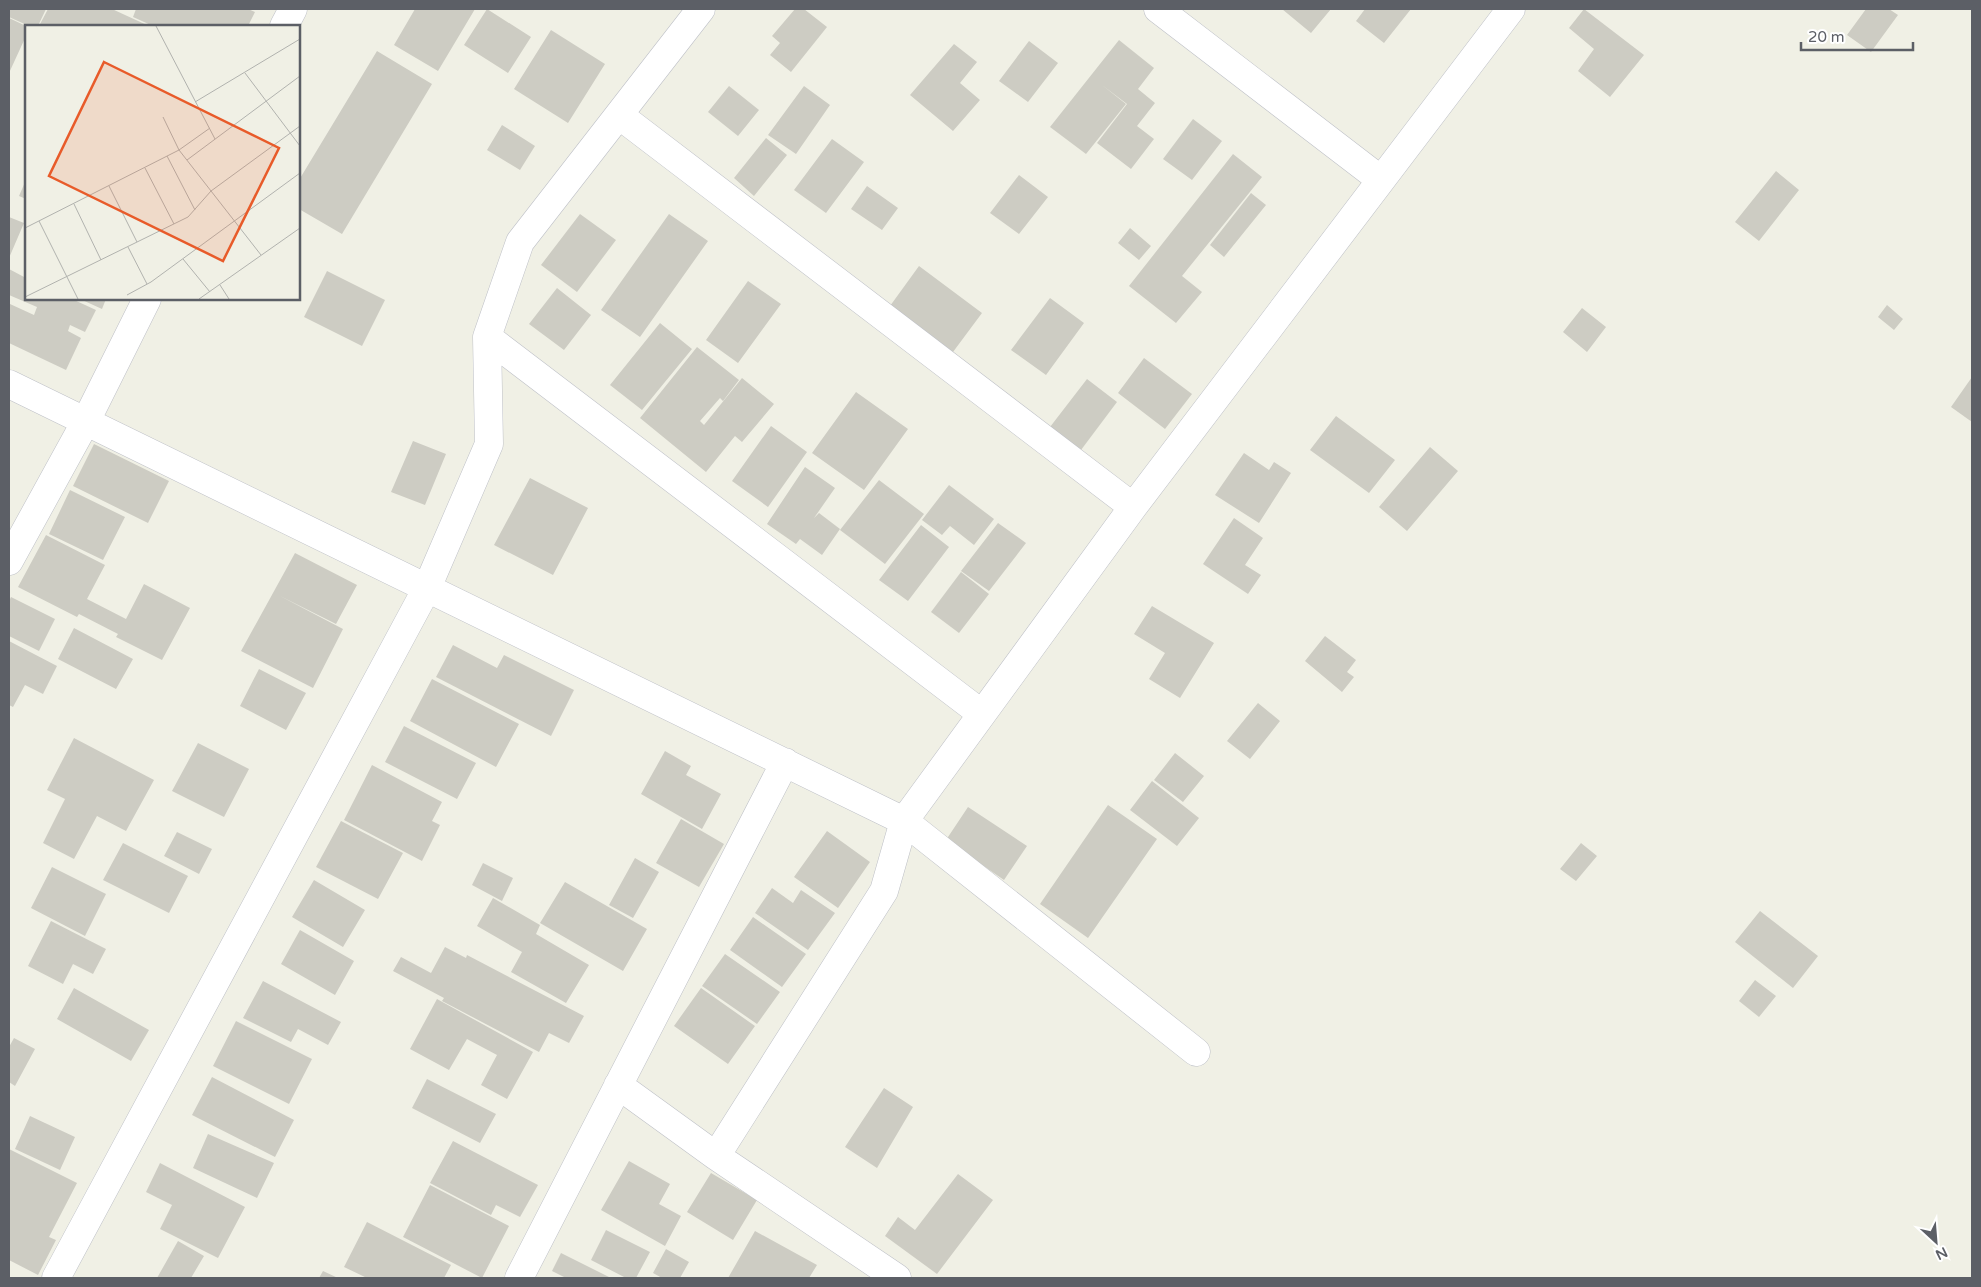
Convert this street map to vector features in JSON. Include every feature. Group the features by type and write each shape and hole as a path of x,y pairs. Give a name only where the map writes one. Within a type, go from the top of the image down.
{"street":[{"path":"285,25 293,9"},
{"path":"56,1278 427,588 489,444 486,337 520,242 701,9"},
{"path":"1158,9 1381,180"},
{"path":"716,1156 884,891 904,821 1132,507 1511,9"},
{"path":"618,114 1132,507"},
{"path":"9,562 86,421 147,300"},
{"path":"486,337 982,714"},
{"path":"9,384 904,821 1196,1052"},
{"path":"519,1278 785,762"},
{"path":"618,1085 716,1156 897,1278"}],"building":[{"path":"9,9 46,9 38,25 27,25 9,17"},
{"path":"48,9 112,9 147,25 40,25"},
{"path":"136,9 248,9 255,12 248,25 151,25 133,17"},
{"path":"415,9 475,9 438,71 394,45"},
{"path":"487,9 531,37 508,73 464,45"},
{"path":"795,9 804,9 827,27 791,72 770,55 780,43 772,36"},
{"path":"1282,9 1331,9 1311,33"},
{"path":"1365,9 1411,9 1384,43 1356,21"},
{"path":"1584,9 1644,55 1610,97 1578,71 1594,49 1569,28"},
{"path":"1866,9 1889,9 1898,15 1871,52 1847,35"},
{"path":"9,18 25,26 25,38 9,73"},
{"path":"551,30 605,64 568,123 514,89"},
{"path":"1119,40 1154,68 1138,89 1155,103 1137,126 1154,139 1131,169 1097,143 1127,104 1102,85 1126,104 1086,154 1050,127"},
{"path":"1029,41 1058,63 1028,102 999,81"},
{"path":"954,44 977,62 960,83 980,100 953,131 910,95"},
{"path":"377,51 432,84 342,234 300,210 300,178"},
{"path":"729,86 759,110 738,136 708,112"},
{"path":"804,86 830,105 796,154 768,135"},
{"path":"1193,119 1222,141 1192,180 1163,159"},
{"path":"502,125 535,146 520,170 487,150"},
{"path":"766,138 787,155 754,196 734,178"},
{"path":"832,139 864,162 826,213 794,190"},
{"path":"1233,154 1262,177 1182,276 1202,292 1176,323 1129,286"},
{"path":"1776,171 1799,190 1759,241 1735,222"},
{"path":"1019,175 1048,197 1019,234 990,213"},
{"path":"25,182 25,199 19,196"},
{"path":"867,186 898,208 882,230 851,209"},
{"path":"1251,193 1266,205 1224,257 1210,245"},
{"path":"580,214 616,240 577,292 541,265"},
{"path":"669,214 708,241 640,337 601,310"},
{"path":"9,217 24,223 9,258"},
{"path":"1130,228 1151,246 1139,260 1118,243"},
{"path":"919,266 982,313 953,352 890,306"},
{"path":"9,269 25,277 25,300 74,300 96,310 85,332 70,325 68,331 81,338 66,370 9,343 10,304 34,315 37,307 9,295"},
{"path":"327,271 385,300 362,346 304,317"},
{"path":"748,281 781,304 738,363 706,340"},
{"path":"557,288 591,315 564,350 529,324"},
{"path":"1050,298 1084,323 1046,375 1011,350"},
{"path":"82,300 106,300 102,309"},
{"path":"1887,305 1903,319 1894,330 1878,317"},
{"path":"1582,308 1606,327 1587,352 1563,332"},
{"path":"660,323 692,349 642,410 610,385"},
{"path":"697,347 739,380 723,401 720,398 700,421 704,425 742,378 774,404 742,442 735,436 706,472 640,418"},
{"path":"1144,358 1192,394 1165,429 1118,393"},
{"path":"1972,377 1972,422 1951,407"},
{"path":"1087,379 1117,402 1081,450 1050,427"},
{"path":"856,392 908,429 864,490 812,453"},
{"path":"1336,416 1395,460 1369,493 1310,450"},
{"path":"771,426 807,452 768,507 732,481"},
{"path":"413,441 446,454 425,505 391,492"},
{"path":"94,444 169,481 148,523 73,486"},
{"path":"1430,447 1458,471 1407,531 1379,507"},
{"path":"1244,453 1269,470 1274,462 1291,473 1259,523 1215,495"},
{"path":"805,467 835,488 814,518 819,513 840,529 822,555 800,539 796,544 767,524"},
{"path":"530,478 588,508 553,575 494,545"},
{"path":"879,480 924,514 885,564 840,530"},
{"path":"949,485 994,519 974,545 950,526 942,535 922,520"},
{"path":"70,490 125,517 103,560 49,534"},
{"path":"1234,518 1263,538 1245,565 1261,575 1248,594 1203,564"},
{"path":"998,523 1026,543 989,591 961,571"},
{"path":"921,525 949,547 908,601 879,580"},
{"path":"46,535 105,565 87,599 126,619 144,584 190,608 162,660 116,637 118,634 79,614 77,617 18,587"},
{"path":"295,553 357,585 336,624 280,596 343,629 313,688 241,651"},
{"path":"961,572 989,594 959,633 931,612"},
{"path":"11,597 55,619 39,651 9,636 9,601"},
{"path":"1152,606 1214,643 1180,698 1149,679 1165,653 1134,634"},
{"path":"74,628 133,659 116,689 58,659"},
{"path":"1325,636 1356,660 1347,672 1354,677 1342,692 1305,661"},
{"path":"9,641 57,666 43,694 25,685 13,707 9,705"},
{"path":"453,645 497,668 504,655 574,690 551,736 436,677"},
{"path":"259,669 306,693 286,730 240,706"},
{"path":"432,679 519,724 496,767 410,721"},
{"path":"1258,703 1280,721 1250,759 1227,741"},
{"path":"404,726 476,763 457,799 385,762"},
{"path":"74,738 154,780 126,831 97,816 74,859 43,843 65,799 47,790"},
{"path":"198,743 249,769 224,817 172,791"},
{"path":"665,751 691,766 686,775 721,794 702,829 641,794"},
{"path":"1175,753 1204,776 1183,802 1154,780"},
{"path":"372,765 442,802 432,821 440,825 422,861 344,820"},
{"path":"1152,781 1199,818 1177,846 1130,810"},
{"path":"1108,805 1157,839 1088,938 1040,904"},
{"path":"968,807 1027,846 1004,880 946,840"},
{"path":"681,819 724,844 699,887 656,863"},
{"path":"341,821 403,853 378,899 316,867"},
{"path":"827,831 870,862 838,908 794,877"},
{"path":"177,832 212,849 199,874 164,856"},
{"path":"123,843 188,876 169,913 103,880"},
{"path":"1581,843 1597,856 1576,881 1560,869"},
{"path":"635,858 659,872 633,918 609,905"},
{"path":"483,863 513,878 502,901 472,885"},
{"path":"52,867 106,894 85,936 31,908"},
{"path":"314,880 365,910 343,947 292,917"},
{"path":"565,882 647,929 623,971 540,923"},
{"path":"772,888 793,903 801,890 835,913 808,950 755,913"},
{"path":"493,898 540,925 536,934 589,965 566,1003 511,972 522,952 477,926"},
{"path":"1760,911 1818,956 1793,988 1735,942"},
{"path":"753,917 806,954 782,987 730,950"},
{"path":"51,921 106,949 93,974 73,964 63,984 28,966"},
{"path":"300,930 354,961 335,995 281,964"},
{"path":"445,947 466,958 467,955 584,1016 569,1043 549,1033 539,1052 442,1001 444,998 393,971 401,957 431,973"},
{"path":"725,954 780,992 757,1024 702,986"},
{"path":"1755,980 1776,996 1759,1017 1739,1001"},
{"path":"263,981 341,1022 328,1045 298,1029 291,1042 243,1018"},
{"path":"74,988 149,1030 131,1061 57,1019"},
{"path":"701,988 755,1026 728,1064 674,1026"},
{"path":"437,999 533,1052 507,1099 481,1085 497,1055 467,1039 449,1070 410,1049"},
{"path":"236,1021 312,1059 289,1104 213,1066"},
{"path":"14,1038 35,1049 15,1086 9,1082 9,1047"},
{"path":"212,1077 294,1120 275,1157 192,1115"},
{"path":"427,1079 496,1114 480,1143 412,1108"},
{"path":"884,1088 913,1107 877,1168 845,1147"},
{"path":"30,1116 75,1137 60,1170 15,1149"},
{"path":"208,1134 274,1163 257,1198 193,1168"},
{"path":"453,1141 538,1185 520,1217 496,1205 491,1215 430,1183"},
{"path":"9,1149 77,1183 49,1237 56,1240 38,1275 9,1260"},
{"path":"629,1161 670,1184 659,1204 681,1216 665,1246 601,1210"},
{"path":"160,1163 245,1207 218,1258 160,1229 172,1205 146,1192"},
{"path":"711,1173 757,1200 733,1240 687,1212"},
{"path":"958,1174 993,1200 937,1274 885,1236 898,1217 915,1230"},
{"path":"430,1185 509,1226 482,1278 403,1237"},
{"path":"367,1222 451,1265 444,1278 367,1278 344,1267"},
{"path":"606,1230 650,1252 636,1278 626,1278 591,1260"},
{"path":"755,1231 817,1265 809,1278 728,1278"},
{"path":"178,1241 204,1256 191,1278 157,1278"},
{"path":"666,1249 689,1262 680,1278 662,1278 653,1273"},
{"path":"561,1253 611,1278 566,1278 552,1271"},
{"path":"323,1271 338,1278 319,1278"}]}
